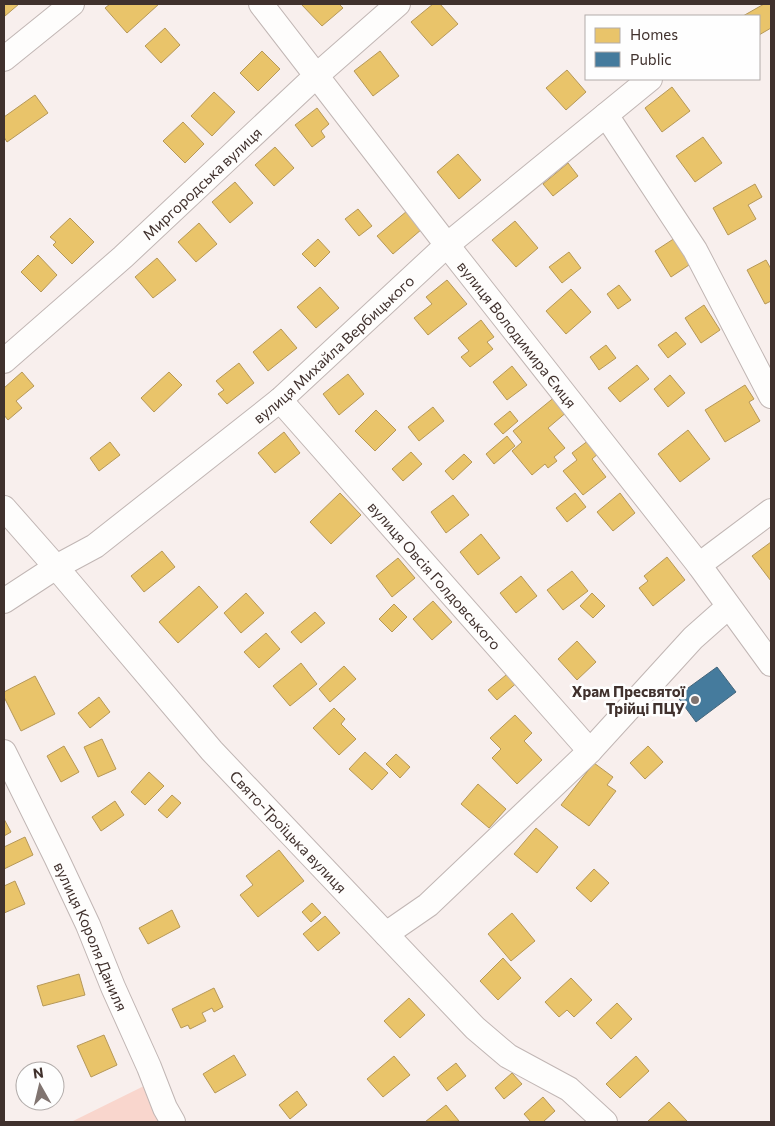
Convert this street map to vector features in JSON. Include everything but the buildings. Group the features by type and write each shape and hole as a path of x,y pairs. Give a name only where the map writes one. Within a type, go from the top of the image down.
{"street":[{"path":"4,59 72,4"},
{"name":"вулиця Володимира Ємця","path":"261,4 447,245 699,565 771,664"},
{"name":"Миргородська вулиця","path":"4,361 124,257 316,76 398,4"},
{"name":"вулиця Михайла Вербицького","path":"4,601 56,567 95,546 280,400 447,245 649,80"},
{"path":"606,115 695,250 771,396"},
{"name":"вулиця Овсія Голдовського","path":"280,400 590,751"},
{"name":"Свято-Троїцька вулиця","path":"4,508 212,750 475,1028 508,1056 568,1089 605,1122"},
{"path":"699,565 771,511"},
{"path":"386,934 428,905 590,751 693,638 728,607"},
{"name":"вулиця Короля Даниля","path":"4,752 88,925 165,1108 173,1122"}],"shaded area":[{"path":"146,1085 170,1122 71,1122"}],"place":[{"name":"Храм Пресвятої Трійці ПЦУ","path":"695,700"}]}
